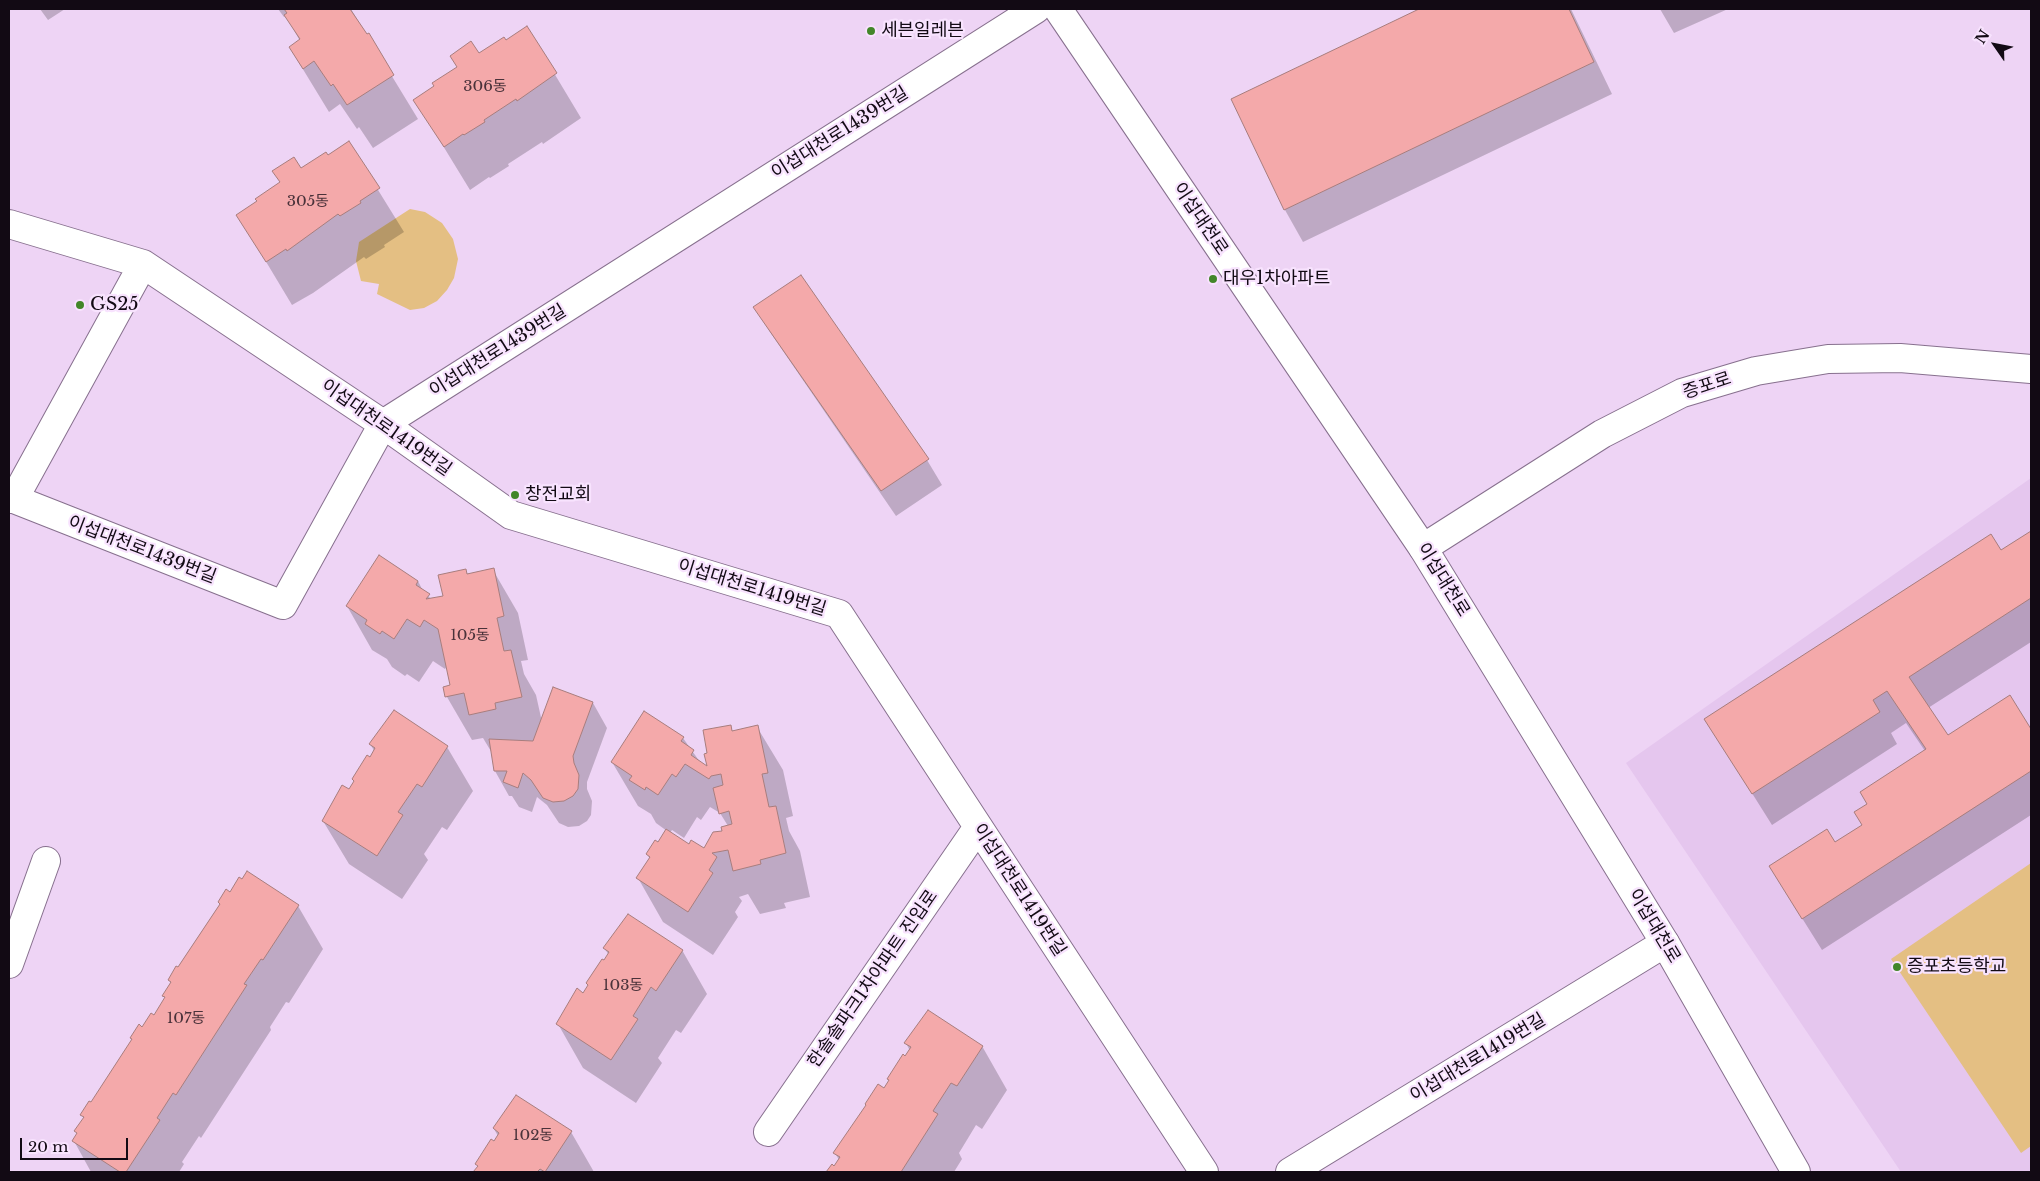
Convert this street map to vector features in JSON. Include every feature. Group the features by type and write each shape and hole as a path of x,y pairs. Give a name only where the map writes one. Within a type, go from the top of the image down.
{"street":[{"name":"이섭대천로1439번길","path":"11,499 283,605 382,424 1036,9"},
{"name":"이섭대천로","path":"1058,9 1423,548 1665,943 1796,1172"},
{"name":"이섭대천로1419번길","path":"9,224 143,264 382,424 511,515 839,614 1204,1172"},
{"path":"11,499 143,264"},
{"name":"증포로","path":"1423,548 1602,434 1682,393 1747,374 1828,359 1900,358 2031,370"},
{"name":"한솔솔파크1차아파트 진입로","path":"768,1132 978,827"},
{"path":"9,964 46,861"},
{"name":"이섭대천로1419번길","path":"1290,1172 1665,943"}],"shaded area":[{"path":"410,209 425,212 442,223 453,239 458,259 454,278 447,290 437,301 424,308 410,310 377,294 379,284 361,281 356,261 359,242"},
{"name":"증포초등학교","path":"2031,478 2031,1172 1901,1172 1626,763"},
{"path":"2031,863 2031,1146 2021,1153 1891,959"}],"building":[{"path":"284,9 350,9 367,34 369,33 394,75 347,105 314,61 303,69 289,47 300,39 284,15 287,13"},
{"path":"1419,9 1569,9 1594,62 1284,210 1231,99"},
{"path":"527,26 557,73 517,101 516,99 484,120 485,122 444,147 413,100 434,86 432,83 457,67 450,56 471,41 479,53 504,37 506,40"},
{"path":"349,141 380,188 360,201 361,203 340,216 338,214 287,251 286,249 266,262 236,215 280,182 272,171 294,157 301,168 326,152 328,155"},
{"path":"801,275 929,459 881,491 753,307"},
{"path":"2031,531 2031,598 1909,677 1948,735 2010,695 2031,729 2031,771 1802,919 1769,866 1827,829 1835,842 1862,825 1854,812 1867,804 1860,792 1926,749 1887,691 1873,700 1880,712 1752,794 1704,719 1991,534 2001,550"},
{"path":"379,555 418,581 416,585 430,594 426,599 443,596 438,575 466,569 467,574 494,568 504,616 497,618 504,651 511,650 522,697 495,703 496,709 469,715 464,693 445,697 443,687 450,685 438,629 424,620 420,627 407,619 394,639 382,631 380,634 365,624 367,620 346,606"},
{"path":"553,687 593,702 573,756 579,775 578,789 573,796 564,801 553,802 543,798 531,780 523,773 518,788 503,782 507,771 494,771 489,739 533,741"},
{"path":"394,710 448,746 422,787 417,784 398,812 403,815 377,856 322,821 342,785 349,789 354,781 352,779 367,755 370,757 375,748 369,744"},
{"path":"644,711 684,737 681,741 694,750 691,755 707,766 704,754 707,753 703,730 731,725 732,731 758,725 768,773 762,774 769,807 776,806 786,853 760,860 761,864 733,871 728,850 712,853 717,857 709,870 713,873 688,912 636,878 650,857 646,854 655,840 658,842 666,829 689,844 691,840 704,848 713,832 722,831 721,827 732,824 729,811 719,814 713,788 723,785 721,774 711,776 709,779 685,764 676,777 672,774 658,795 646,787 645,790 629,780 632,776 611,762"},
{"path":"247,871 299,905 263,960 261,959 244,984 247,985 176,1095 173,1093 157,1118 160,1120 126,1172 120,1172 72,1141 77,1133 74,1131 84,1117 80,1115 89,1101 91,1102 132,1039 130,1038 139,1024 142,1027 151,1013 154,1015 165,997 162,996 171,982 168,980 176,966 178,967 220,904 218,902 226,889 230,892 239,877 242,879"},
{"path":"628,914 683,950 656,991 651,987 633,1016 638,1019 611,1060 556,1024 577,988 583,993 588,985 586,983 609,952 603,948"},
{"path":"928,1010 983,1046 957,1086 951,1083 933,1111 938,1114 901,1172 826,1172 832,1164 834,1166 840,1157 833,1153 878,1084 884,1088 889,1080 887,1079 903,1054 905,1056 911,1047 904,1043"},
{"path":"516,1095 572,1131 545,1172 540,1169 537,1172 473,1172 478,1166 475,1164 491,1139 494,1141 499,1133 493,1128"}],"place":[{"name":"세븐일레븐","path":"871,31"},
{"name":"대우1차아파트","path":"1213,279"},
{"name":"GS25","path":"80,305"},
{"name":"창전교회","path":"515,495"},
{"name":"증포초등학교","path":"1897,967"}]}
